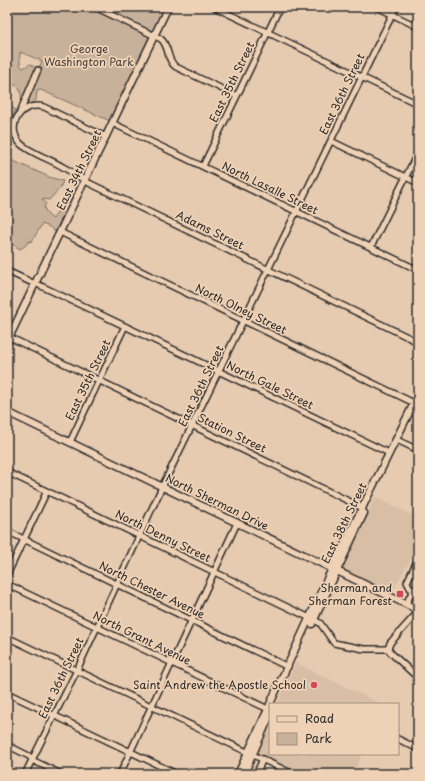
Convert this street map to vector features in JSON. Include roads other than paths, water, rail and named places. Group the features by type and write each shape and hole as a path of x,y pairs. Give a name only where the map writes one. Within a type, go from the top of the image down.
{"main road":[{"name":"East 34th Street","path":"8,338 168,7"},
{"name":"East 38th Street","path":"334,570 399,440 416,404 418,395"},
{"name":"East 38th Street","path":"275,703 362,508 389,453 416,404"},
{"name":"North Sherman Drive","path":"7,412 418,611"},
{"name":"East 38th Street","path":"272,703 288,666 312,619"},
{"name":"East 38th Street","path":"244,774 269,710"},
{"name":"East 38th Street","path":"238,774 251,754"}],"street":[{"path":"95,7 161,39 165,44 169,60 174,66 237,96"},
{"path":"214,7 418,104"},
{"name":"East 35th Street","path":"203,166 280,7"},
{"path":"377,7 418,27"},
{"name":"East 36th Street","path":"25,774 53,715 77,670 218,371 396,7"},
{"path":"18,116 38,70"},
{"path":"18,116 28,107 41,107 106,137"},
{"name":"Adams Street","path":"18,116 15,125 15,136 23,146 63,167 85,181 418,342"},
{"name":"North Lasalle Street","path":"112,123 418,270"},
{"path":"331,141 418,183"},
{"path":"371,247 418,152"},
{"name":"North Olney Street","path":"60,232 416,404"},
{"name":"North Gale Street","path":"7,271 35,283 389,453"},
{"name":"East 35th Street","path":"70,442 125,326"},
{"name":"Station Street","path":"8,338 192,425 362,508"},
{"path":"399,440 418,450"},
{"name":"North Denny Street","path":"7,472 320,623 334,643 364,650 388,649"},
{"path":"7,575 47,491"},
{"path":"120,774 237,523"},
{"name":"North Chester Avenue","path":"7,531 288,666"},
{"path":"406,604 416,590 409,587 407,582 418,559"},
{"name":"North Grant Avenue","path":"7,584 269,708"},
{"path":"418,611 390,643 388,649 418,678"},
{"path":"7,637 293,774"},
{"path":"7,693 176,774"},
{"path":"399,740 418,749"},
{"path":"7,745 61,774"},
{"path":"256,774 263,759"}],"place":[{"name":"Sherman and Sherman Forest","path":"400,594"},
{"name":"Saint Andrew the Apostle School","path":"314,685"}],"park label":[{"name":"George Washington Park","path":"89,55"}]}
